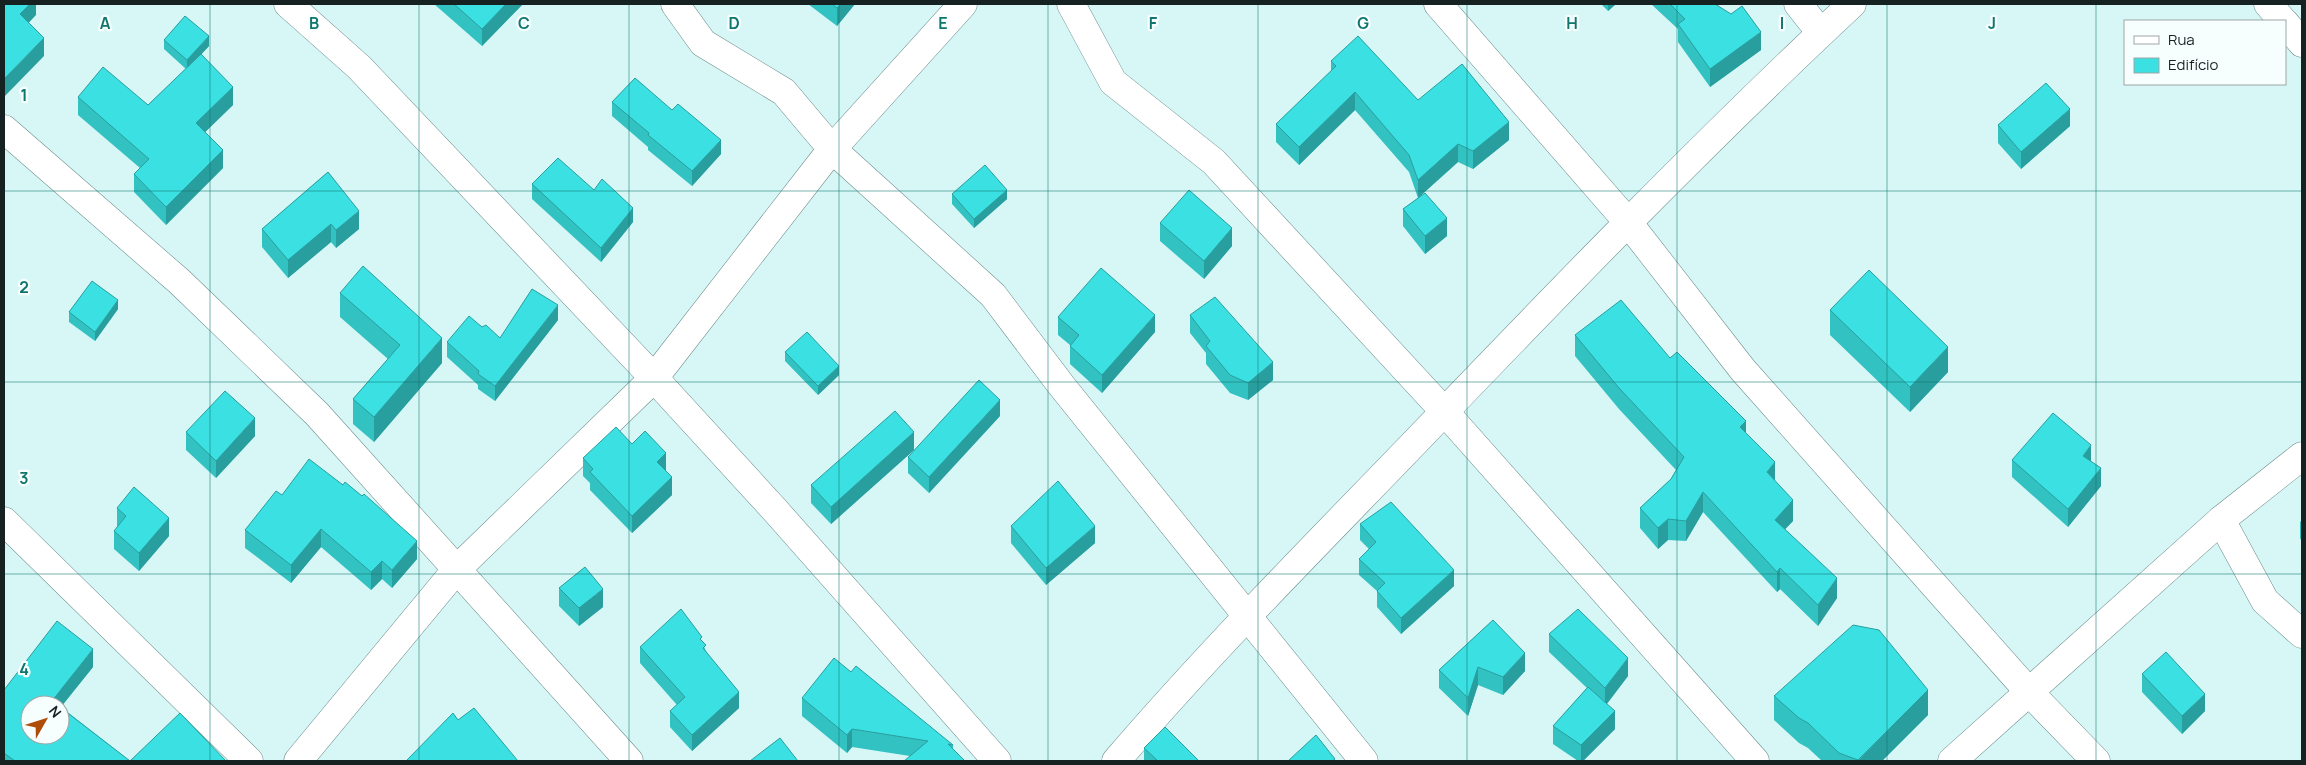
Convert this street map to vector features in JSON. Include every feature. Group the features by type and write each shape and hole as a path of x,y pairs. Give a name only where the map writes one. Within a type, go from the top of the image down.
{"street":[{"path":"288,4 359,66 654,378 997,761"},
{"path":"675,4 702,43 784,92 832,148 993,295 1061,385 1246,617 1364,761"},
{"path":"298,761 456,570 654,378 832,148 963,4"},
{"path":"1071,4 1113,82 1214,162 1444,411 1755,761"},
{"path":"1438,4 1627,221 1743,370 2030,693 2096,761"},
{"path":"1798,4 1821,33"},
{"path":"1116,761 1163,706 1246,617 1627,221 1852,4"},
{"path":"2268,4 2282,20"},
{"path":"2286,24 2302,43"},
{"path":"4,129 180,282 317,414 629,761"},
{"path":"1952,761 2221,520 2302,456"},
{"path":"4,520 249,761"},
{"path":"2221,520 2265,601 2302,634"}],"building":[{"path":"4,4 30,4 20,14 44,38 4,79"},
{"path":"454,4 506,4 482,29"},
{"path":"832,4 841,4 837,8"},
{"path":"1670,4 1715,4 1731,14 1742,6 1761,32 1710,69 1678,24 1685,19"},
{"path":"185,16 209,36 187,60 164,40"},
{"path":"1358,36 1418,100 1462,64 1509,122 1473,151 1458,144 1418,180 1409,155 1355,92 1299,147 1276,124 1336,66 1331,61"},
{"path":"201,54 233,87 196,123 223,150 166,207 134,174 149,159 78,97 103,67 148,105"},
{"path":"635,78 672,110 678,104 721,140 692,171 612,102"},
{"path":"2046,83 2070,109 2021,152 1998,125"},
{"path":"558,158 594,190 602,179 633,208 601,248 532,184"},
{"path":"985,165 1007,190 974,219 952,194"},
{"path":"328,172 359,211 336,230 331,224 288,260 262,229"},
{"path":"1189,190 1232,228 1204,261 1160,223"},
{"path":"1425,193 1447,218 1425,236 1403,209"},
{"path":"363,266 442,338 374,417 353,399 400,345 340,293"},
{"path":"1101,268 1155,315 1102,375 1070,346 1079,335 1058,317"},
{"path":"1869,270 1948,347 1910,387 1830,310"},
{"path":"92,281 118,300 95,332 69,312"},
{"path":"532,289 558,305 495,386 478,374 479,371 447,342 469,316 482,327 486,325 500,338"},
{"path":"1215,297 1273,362 1248,383 1230,375 1206,346 1210,341 1190,315"},
{"path":"1621,300 1670,358 1677,352 1746,421 1740,427 1775,462 1767,472 1793,500 1775,520 1837,578 1818,605 1780,568 1777,572 1703,492 1686,521 1668,519 1658,528 1640,508 1671,479 1684,457 1619,388 1575,335"},
{"path":"807,332 839,366 818,386 785,352"},
{"path":"979,380 1000,400 929,477 908,457"},
{"path":"225,391 255,418 216,461 186,432"},
{"path":"895,411 914,432 831,507 811,485"},
{"path":"2053,413 2091,445 2083,456 2101,468 2068,509 2012,460"},
{"path":"616,427 632,444 645,431 666,453 657,462 672,477 632,516 590,472 593,469 583,458"},
{"path":"309,459 343,485 345,482 362,496 364,494 417,541 392,570 382,561 371,572 321,529 291,565 245,530 276,491 282,495"},
{"path":"1058,481 1095,526 1046,568 1011,526"},
{"path":"134,487 169,518 139,553 114,531 126,516 117,508"},
{"path":"1391,502 1454,570 1401,618 1377,591 1385,583 1359,559 1376,542 1360,524"},
{"path":"585,567 603,589 579,608 559,588"},
{"path":"681,609 702,637 700,639 706,645 703,648 739,692 692,735 670,711 685,697 640,647"},
{"path":"1578,609 1628,658 1605,688 1549,634"},
{"path":"1493,620 1525,653 1503,677 1478,667 1468,698 1439,670"},
{"path":"57,621 93,649 57,695 20,695 20,745 70,745 70,715 130,761 15,761 4,753 4,690"},
{"path":"1853,625 1879,630 1928,690 1858,760 1839,753 1808,723 1799,718 1774,696"},
{"path":"2166,652 2205,694 2182,716 2142,674"},
{"path":"834,658 851,672 856,666 953,745 948,744 965,761 904,761 928,741 852,729 847,735 802,698"},
{"path":"1588,687 1615,711 1581,745 1553,726"},
{"path":"474,708 518,761 406,761 453,713 458,720"},
{"path":"180,713 226,761 130,761"},
{"path":"1165,727 1199,761 1158,761 1144,748"},
{"path":"1316,735 1335,759 1332,761 1288,761"},
{"path":"780,738 798,761 750,761"}]}
